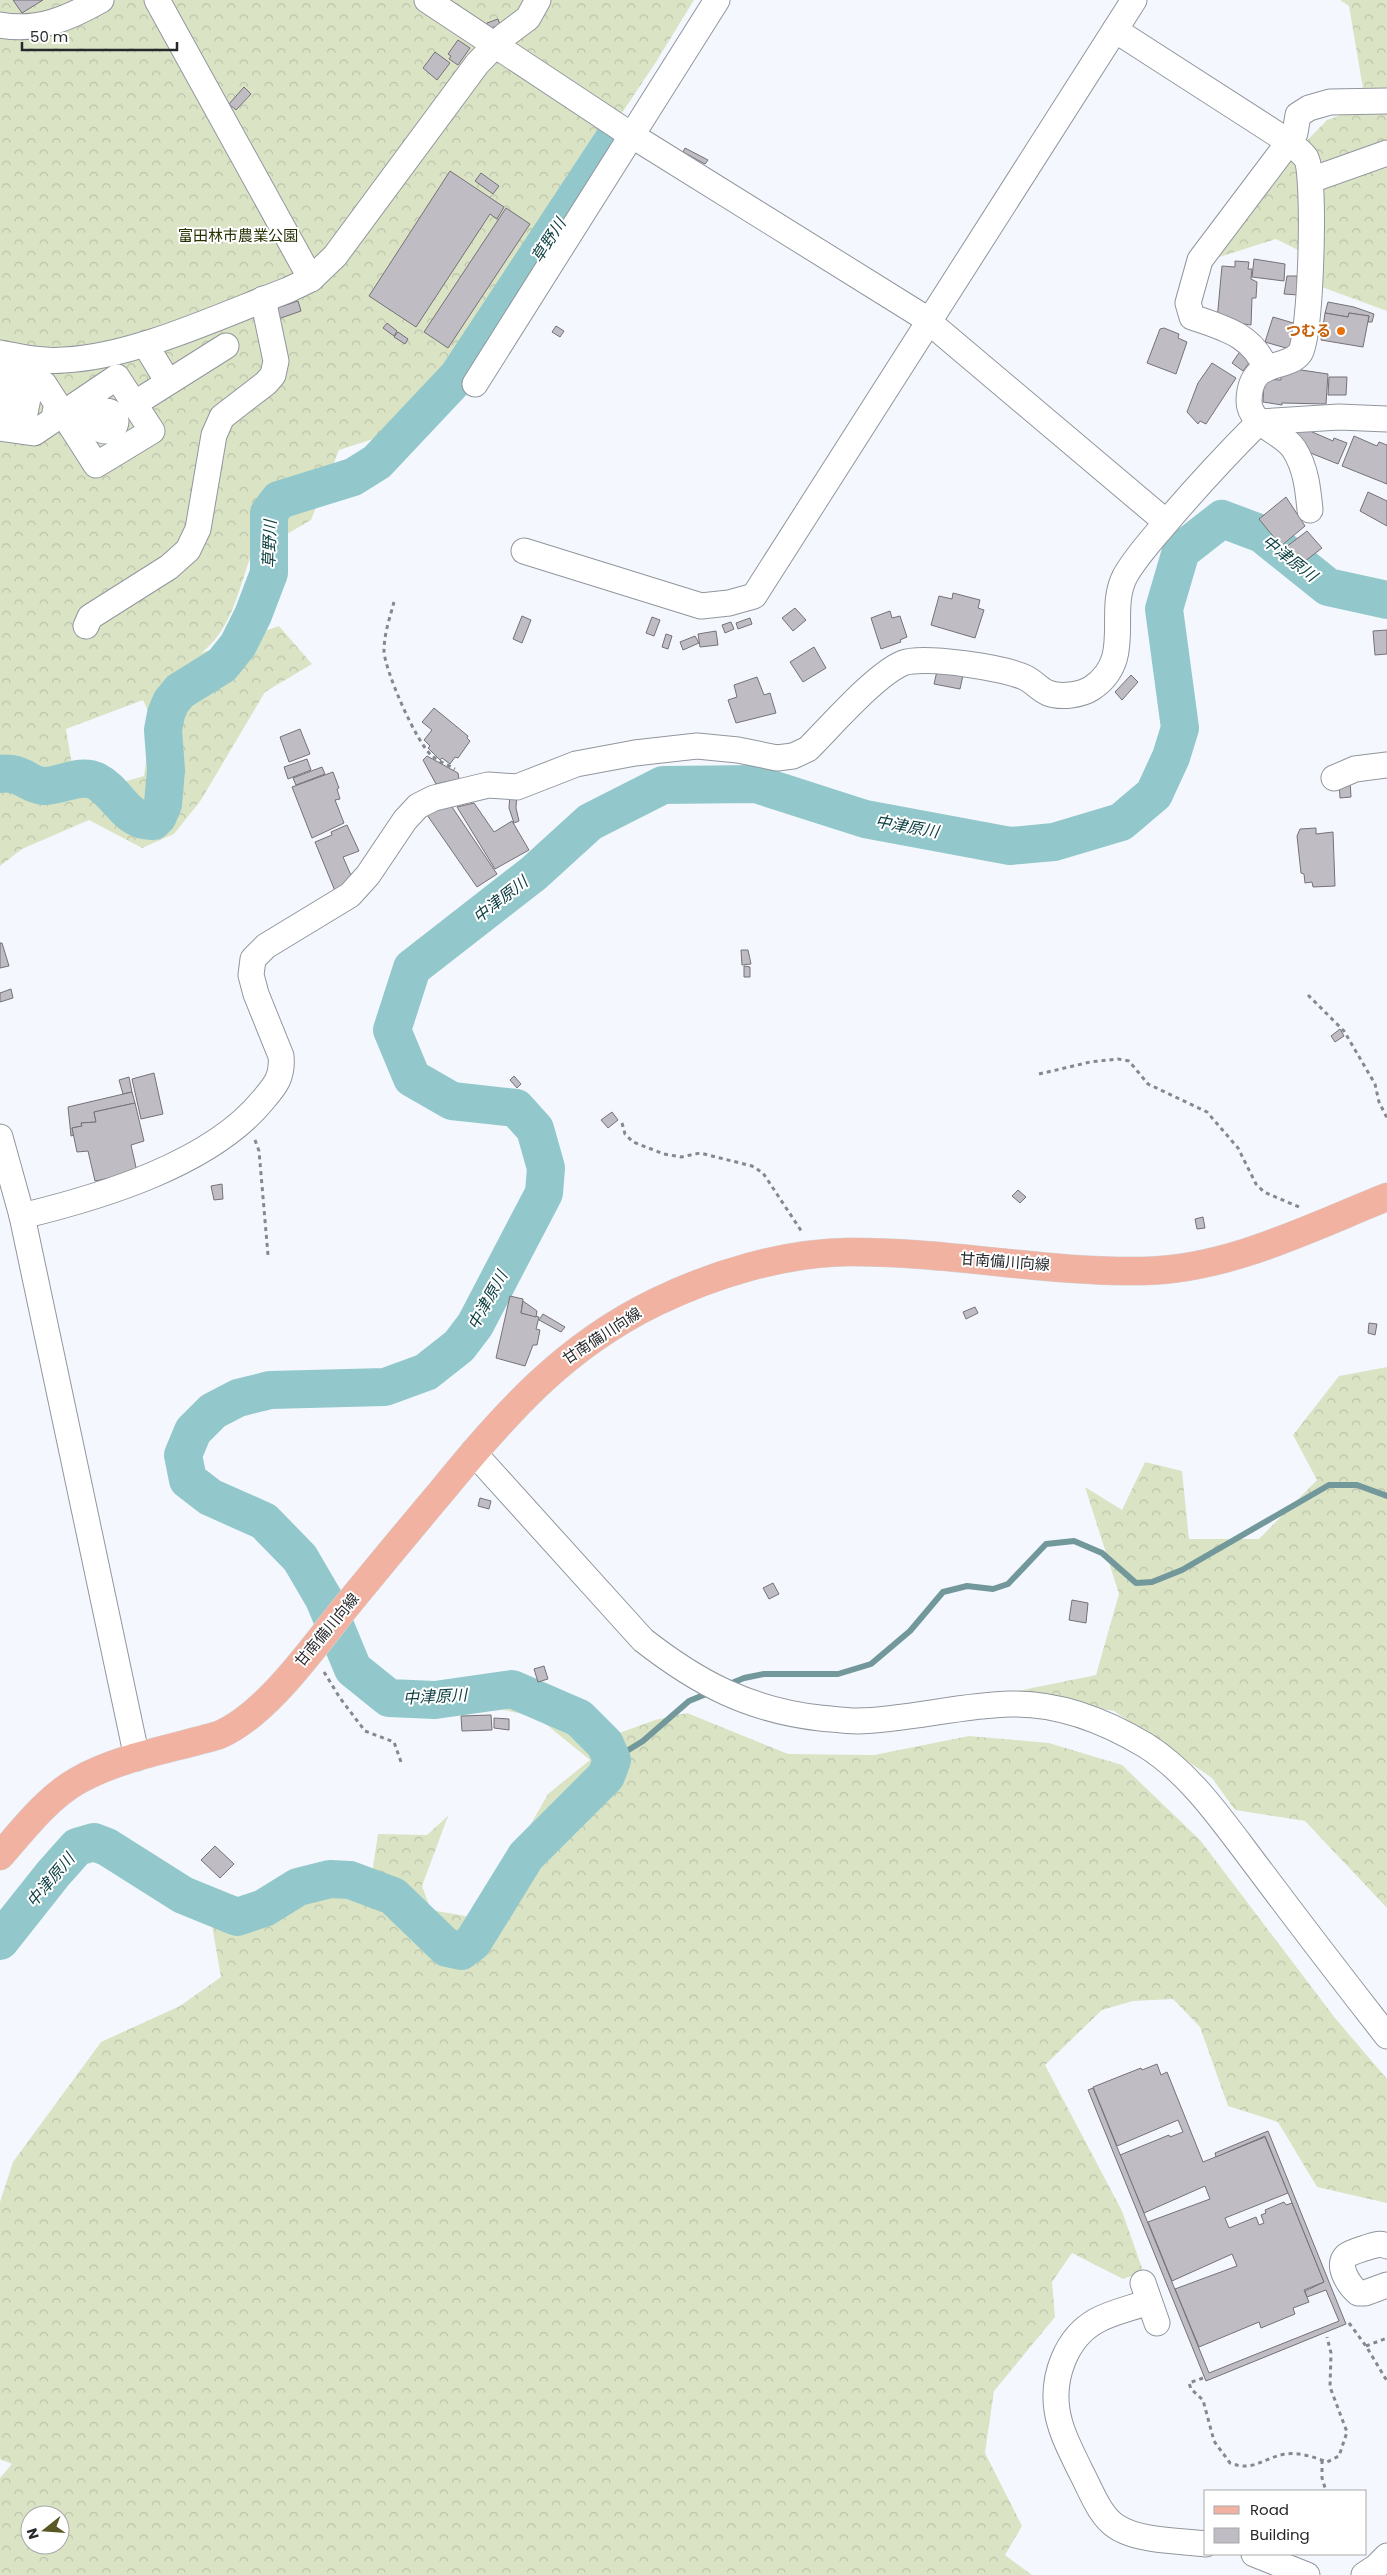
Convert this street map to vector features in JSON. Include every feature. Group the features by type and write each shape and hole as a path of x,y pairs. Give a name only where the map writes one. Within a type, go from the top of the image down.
{"main road":[{"name":"甘南備川向線","path":"0,1856 30,1822 66,1789 78,1781 137,1758 234,1728 272,1694 313,1648 506,1414 574,1352 622,1320 683,1290 748,1268 845,1252 889,1253 1145,1271 1200,1265 1230,1258 1387,1197"}],"street":[{"path":"0,25 14,28 41,26 66,18 101,0"},
{"path":"156,0 311,279"},
{"path":"427,0 499,41 632,135 929,322 1166,522"},
{"path":"499,41 519,0"},
{"path":"0,352 33,359 64,360 145,344 311,279 334,256 477,64 499,41 528,18 538,0"},
{"path":"474,384 717,0"},
{"path":"524,551 701,606 730,603 754,596 1134,0"},
{"path":"1114,30 1289,142 1306,158 1312,180 1310,279 1304,342 1296,356 1260,373 1251,389 1249,402 1252,413 1259,422 1283,436 1294,449 1307,481 1310,510"},
{"path":"1266,369 1260,353 1250,343 1223,328 1192,317 1188,303 1200,260 1289,142 1295,133 1298,116 1308,108 1330,102 1387,101"},
{"path":"1312,180 1387,153"},
{"path":"86,626 90,617 169,567 188,550 198,529 214,436 222,416 266,384 273,375 276,361 263,299"},
{"path":"145,344 168,382"},
{"path":"50,410 168,382 226,346"},
{"path":"22,1216 109,1191 170,1167 217,1143 251,1116 278,1082 282,1070 278,1050 251,975 253,959 266,946 350,895 360,886 404,820 418,806 434,798 488,785 517,787 576,764 697,746 738,750 777,758 793,756 808,749 887,671 905,662 928,659 1002,670 1025,678 1048,694 1070,696 1091,689 1106,674 1115,658 1120,594 1124,578 1166,522 1212,470 1259,422 1339,417 1387,419"},
{"path":"1334,778 1356,769 1387,765"},
{"path":"0,1137 22,1216 137,1758"},
{"path":"473,1452 620,1617 643,1640 689,1674 748,1702 776,1711 854,1721 894,1719 976,1707 1012,1704 1076,1712 1114,1728 1148,1746 1197,1791 1387,2036"},
{"path":"1387,2246 1377,2244 1350,2254 1344,2258 1342,2265 1348,2282 1358,2293 1365,2293 1387,2285"},
{"path":"1150,2303 1096,2321 1076,2337 1063,2359 1060,2370 1056,2396 1057,2411 1068,2447 1101,2509 1116,2526 1134,2534 1204,2544"},
{"path":"1257,2555 1307,2575"},
{"path":"1364,2575 1387,2556"}],"path":[{"path":"394,602 387,627 384,652 402,707 417,736 432,755 459,771 476,788"},
{"path":"1308,995 1344,1031 1375,1084 1379,1102 1387,1118"},
{"path":"1039,1074 1090,1062 1118,1059 1129,1061 1148,1084 1207,1112 1238,1148 1256,1184 1264,1192 1306,1210 1314,1226"},
{"path":"622,1123 626,1134 632,1142 664,1154 681,1157 700,1153 710,1154 752,1166 763,1173 806,1238 808,1257"},
{"path":"240,1124 253,1135 259,1151 268,1256"},
{"path":"313,1648 320,1666 340,1698 365,1731 394,1742 401,1762"},
{"path":"1349,2323 1366,2346 1387,2381"},
{"path":"1203,2378 1189,2383 1203,2400 1214,2440 1230,2463 1249,2467 1284,2454 1294,2453 1327,2462 1339,2456 1347,2432 1330,2387 1331,2353 1327,2337"},
{"path":"1366,2346 1387,2338"},
{"path":"1322,2460 1322,2478 1326,2490"}],"green space":[{"name":"富田林市農業公園","path":"0,0 694,0 656,62 533,246 455,372 398,431 339,450 311,520 251,555 227,621 220,633 201,653 279,626 312,664 265,692 201,800 174,834 142,848 89,820 22,849 0,866","holes":["143,700 152,720 144,776 113,785 72,765 66,729"]},
{"path":"1340,0 1387,0 1387,311 1319,286 1298,250 1276,239 1207,261 1263,185 1327,120 1366,106 1349,6"},
{"path":"1387,1367 1387,1908 1305,1821 1235,1810 1212,1778 1114,1711 1008,1693 1096,1675 1119,1594 1085,1487 1122,1510 1145,1462 1182,1471 1189,1539 1259,1539 1317,1480 1293,1435 1339,1376"},
{"path":"509,1700 554,1714 600,1740 655,1720 687,1713 788,1754 874,1755 969,1736 1049,1743 1122,1765 1200,1840 1335,2018 1387,2079 1387,2203 1317,2187 1278,2122 1228,2106 1200,2027 1173,1999 1133,2001 1102,2010 1045,2065 1122,2211 1143,2271 1123,2279 1072,2253 1052,2282 1055,2317 994,2391 985,2453 1022,2526 1005,2555 1032,2575 0,2575 0,2478 12,2464 0,2459 0,2202 13,2162 101,2042 180,2006 221,1977 211,1920 305,1888 369,1893 378,1834 427,1835 448,1816 422,1886 431,1910 477,1918 548,1794 590,1760 537,1717 499,1709"}],"building":[{"path":"13,0 43,0 22,13"},
{"path":"498,19 500,25 488,29 487,23"},
{"path":"458,40 470,48 458,65 449,59 451,56 448,54"},
{"path":"435,52 450,63 437,80 423,68"},
{"path":"244,87 251,94 236,110 229,104"},
{"path":"685,148 708,160 705,164 683,152"},
{"path":"450,171 504,207 497,219 490,214 416,327 369,296"},
{"path":"481,173 499,186 493,194 475,181"},
{"path":"506,208 530,224 448,348 424,332"},
{"path":"1254,259 1285,264 1284,281 1252,277"},
{"path":"1235,261 1249,262 1248,269 1252,269 1251,279 1257,282 1256,298 1252,298 1251,325 1217,320 1222,266 1235,267"},
{"path":"1287,276 1297,276 1298,295 1284,294"},
{"path":"298,301 301,311 278,319 274,309"},
{"path":"1328,302 1354,307 1374,314 1372,322 1368,322 1369,316 1349,313 1348,317 1325,313"},
{"path":"1325,313 1348,317 1349,313 1369,316 1363,347 1321,340"},
{"path":"1273,317 1300,325 1293,350 1265,342"},
{"path":"387,323 397,331 394,336 383,328"},
{"path":"556,326 564,331 560,337 552,332"},
{"path":"1164,328 1179,334 1178,338 1187,342 1176,374 1147,363 1160,329"},
{"path":"398,332 408,339 405,344 394,337"},
{"path":"1241,350 1252,359 1243,371 1232,363"},
{"path":"1212,363 1236,378 1206,424 1200,421 1198,424 1187,412 1198,383"},
{"path":"1281,367 1328,374 1326,404 1282,403 1282,405 1263,402 1264,379 1281,380"},
{"path":"1329,377 1347,377 1346,395 1328,395"},
{"path":"1293,431 1310,431 1333,441 1334,438 1347,443 1338,464 1303,450"},
{"path":"1354,436 1377,446 1379,442 1387,445 1387,484 1342,466"},
{"path":"1368,492 1387,501 1387,526 1360,511"},
{"path":"1286,497 1305,526 1281,546 1259,519"},
{"path":"1307,531 1322,548 1300,565 1286,547"},
{"path":"953,593 980,600 978,608 984,610 975,638 931,625 939,596 952,599"},
{"path":"795,608 806,620 793,631 782,618"},
{"path":"890,611 892,618 900,616 907,637 900,640 901,642 881,649 871,618"},
{"path":"522,616 531,620 522,643 513,639"},
{"path":"652,617 660,620 654,636 646,633"},
{"path":"750,618 752,624 738,629 736,623"},
{"path":"731,622 734,629 725,633 722,625"},
{"path":"1387,630 1387,654 1375,655 1373,631"},
{"path":"716,631 718,645 700,647 698,634"},
{"path":"666,634 672,636 668,649 662,647"},
{"path":"695,636 699,643 683,650 680,642"},
{"path":"814,647 826,668 803,682 790,662"},
{"path":"937,671 963,675 960,689 934,684"},
{"path":"1131,675 1138,682 1122,700 1115,692"},
{"path":"757,677 764,695 770,693 776,713 736,723 728,700 737,697 734,685"},
{"path":"434,708 468,736 467,738 470,741 458,758 455,757 450,764 442,758 440,760 428,748 430,746 424,740 432,730 422,722"},
{"path":"300,729 310,754 289,762 280,737"},
{"path":"427,756 458,773 459,779 436,784 423,760"},
{"path":"307,759 311,770 288,779 284,767"},
{"path":"322,767 325,774 296,785 293,778"},
{"path":"333,772 339,788 337,789 340,799 335,800 344,823 312,838 292,787"},
{"path":"1350,780 1351,797 1340,798 1339,781"},
{"path":"510,793 517,793 516,808 519,821 514,823 509,808"},
{"path":"448,801 497,874 477,887 425,812"},
{"path":"474,803 494,832 512,821 529,850 495,869 457,807"},
{"path":"347,825 359,851 343,857 354,882 335,891 315,842 332,835 331,832"},
{"path":"1316,828 1316,834 1333,832 1335,886 1313,887 1312,882 1305,883 1304,874 1301,873 1297,836 1300,829"},
{"path":"0,943 2,943 9,966 0,968"},
{"path":"741,950 748,950 751,964 742,965"},
{"path":"744,966 750,967 750,977 744,977"},
{"path":"11,989 13,998 0,1002 0,993"},
{"path":"1340,1029 1344,1036 1335,1042 1331,1036"},
{"path":"154,1073 163,1114 141,1119 132,1079"},
{"path":"514,1076 521,1084 517,1088 510,1080"},
{"path":"129,1077 132,1092 123,1094 119,1080"},
{"path":"132,1092 135,1103 94,1112 96,1122 81,1123 82,1126 72,1128 74,1135 71,1136 68,1107"},
{"path":"135,1103 144,1141 131,1145 137,1172 95,1181 88,1151 77,1152 72,1128 82,1126 81,1123 96,1122 94,1112"},
{"path":"612,1112 618,1120 608,1128 601,1120"},
{"path":"222,1184 223,1199 214,1200 211,1186"},
{"path":"1018,1190 1026,1197 1020,1203 1012,1196"},
{"path":"1203,1217 1205,1228 1197,1229 1195,1219"},
{"path":"510,1296 523,1299 521,1313 539,1317 536,1329 540,1330 537,1345 533,1345 525,1366 496,1358"},
{"path":"523,1301 537,1311 536,1317 521,1313"},
{"path":"975,1307 978,1313 966,1319 963,1312"},
{"path":"543,1314 565,1327 561,1332 539,1320"},
{"path":"1369,1323 1377,1324 1375,1335 1368,1333"},
{"path":"480,1498 491,1501 489,1509 478,1506"},
{"path":"773,1583 779,1594 769,1599 763,1588"},
{"path":"1072,1600 1088,1603 1086,1623 1069,1620"},
{"path":"544,1666 548,1679 538,1682 534,1669"},
{"path":"491,1715 492,1730 462,1731 461,1716"},
{"path":"494,1718 509,1719 509,1730 494,1728"},
{"path":"215,1846 234,1864 220,1878 201,1860"},
{"path":"1157,2064 1161,2075 1167,2072 1203,2162 1265,2137 1288,2193 1225,2218 1229,2228 1256,2217 1259,2225 1264,2223 1261,2215 1266,2213 1265,2210 1284,2202 1286,2205 1292,2203 1324,2282 1304,2290 1309,2302 1293,2308 1295,2314 1261,2328 1259,2322 1199,2347 1175,2289 1237,2266 1232,2254 1172,2281 1148,2222 1210,2199 1205,2186 1144,2213 1120,2155 1169,2135 1170,2137 1183,2132 1178,2120 1117,2146 1093,2087 1141,2068 1142,2070"},
{"path":"1093,2088 1209,2373 1339,2321 1326,2290 1307,2297 1305,2291 1324,2282 1265,2136 1216,2157 1215,2153 1268,2131 1346,2324 1206,2381 1088,2090"}],"waterway":[{"name":"草野川","path":"0,774 14,774 43,786 56,785 76,779 90,779 104,786 135,817 153,821 158,816 163,804 166,770 163,730 166,714 171,702 180,691 222,665 238,645 253,615 269,573 269,513 279,500 353,477 377,462 458,376 612,142"},
{"name":"中津原川","path":"0,1941 77,1847 94,1842 107,1847 183,1895 237,1917 264,1908 298,1887 330,1879 350,1880 393,1896 447,1948 461,1951 473,1942 526,1856 606,1776 612,1760 605,1744 579,1718 512,1689 435,1700 389,1698 353,1669 324,1599 300,1558 264,1521 210,1497 188,1480 183,1455 193,1431 213,1411 238,1398 270,1390 385,1387 426,1372 459,1346 475,1325 544,1193 546,1168 535,1129 516,1108 452,1101 412,1078 392,1030 412,968 534,873 590,822 663,785 756,784 865,819 1010,846 1054,842 1121,822 1154,794 1171,757 1180,728 1164,609 1181,551 1222,519 1262,534 1328,587 1387,600"},
{"path":"727,1685 744,1678 764,1674 838,1674 871,1664 910,1631 943,1592 967,1586 993,1589 1008,1584 1046,1544 1074,1541 1102,1553 1136,1583 1152,1582 1182,1570 1329,1485 1357,1485 1387,1496"},
{"path":"612,1760 643,1741 689,1701 711,1692"}],"place":[{"name":"つむる","path":"1341,331"}]}
